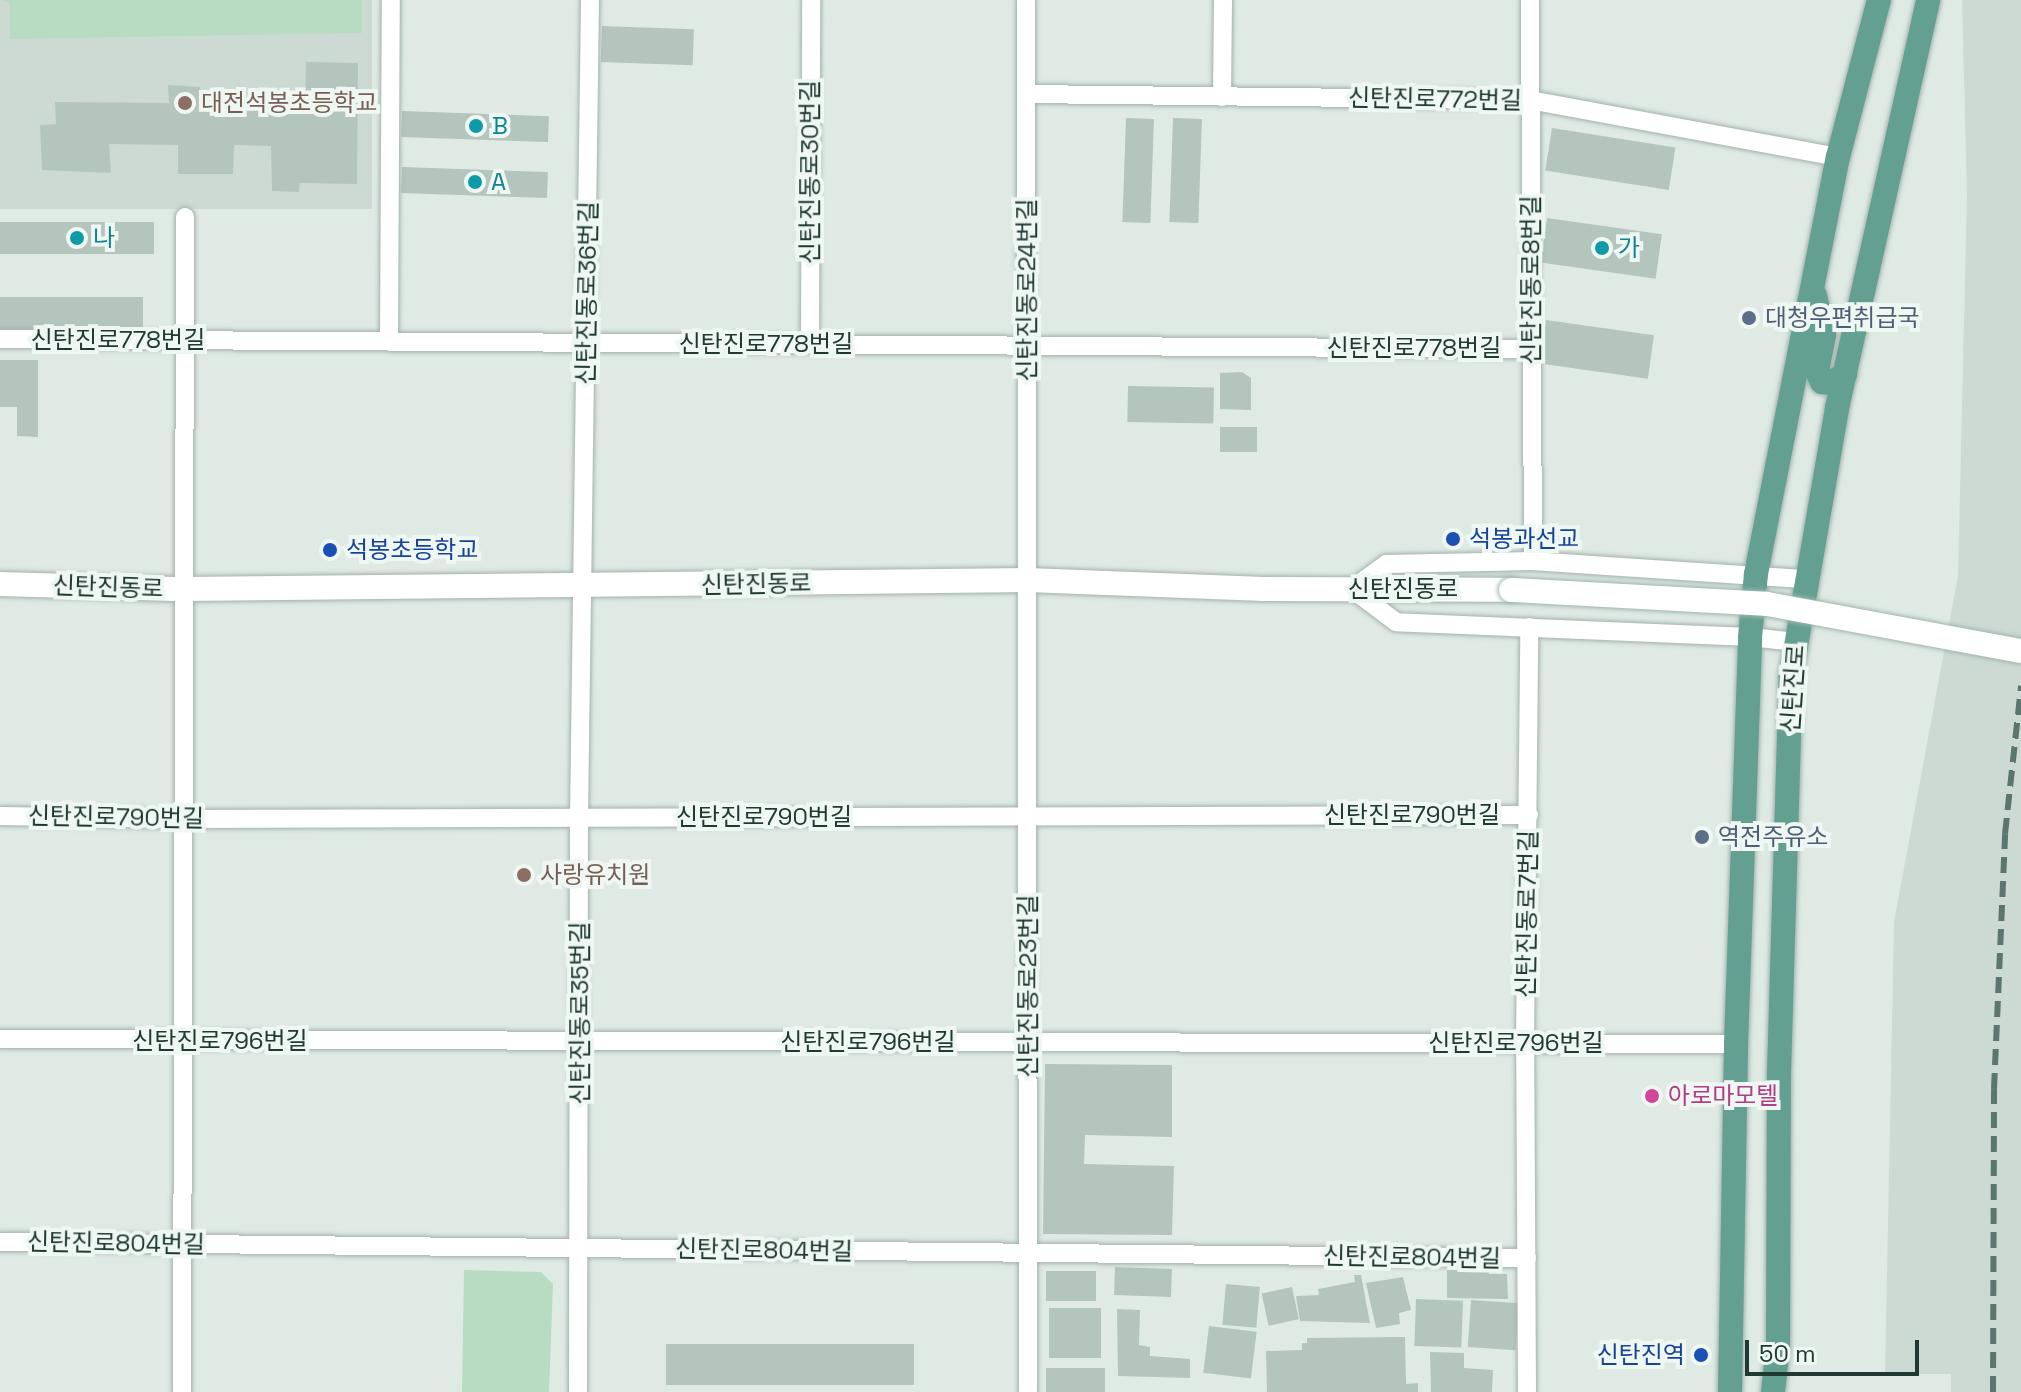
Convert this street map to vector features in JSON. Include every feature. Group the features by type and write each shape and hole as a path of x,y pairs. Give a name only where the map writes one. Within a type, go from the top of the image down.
{"main road":[{"name":"신탄진로","path":"1730,1392 1736,1044 1750,637 1756,574 1838,157 1879,0"},
{"name":"신탄진로","path":"1773,1392 1778,1346 1779,1073 1791,675 1805,579 1845,374 1928,0"},
{"path":"1812,290 1824,335 1817,371 1822,382 1831,383 1845,374"},
{"name":"신탄진동로","path":"0,584 184,589 1027,580 1511,590 1767,604 2021,651"}],"street":[{"path":"389,341 391,0"},
{"name":"신탄진동로36번길","path":"583,586 590,0"},
{"name":"신탄진동로30번길","path":"810,344 811,0"},
{"name":"신탄진동로24번길","path":"1026,0 1027,580"},
{"path":"1222,97 1223,0"},
{"name":"신탄진동로8번길","path":"1530,0 1533,561"},
{"name":"신탄진로772번길","path":"1026,94 1530,100 1838,157"},
{"path":"182,1392 185,217"},
{"name":"신탄진로778번길","path":"0,339 1531,349"},
{"path":"1796,642 1750,637 1396,622 1352,589 1386,564 1533,561 1805,579"},
{"name":"신탄진동로23번길","path":"1027,580 1028,1392"},
{"name":"신탄진동로35번길","path":"578,1392 579,818 583,586"},
{"name":"신탄진동로7번길","path":"1527,1392 1525,1043 1529,627"},
{"name":"신탄진로790번길","path":"0,816 184,819 1529,815"},
{"name":"신탄진로796번길","path":"0,1039 183,1042 1736,1044"},
{"name":"신탄진로804번길","path":"0,1242 1527,1258"}],"shaded area":[{"name":"대전석봉초등학교","path":"0,0 372,0 372,209 0,209"},
{"path":"1962,0 2021,0 2021,1392 1951,1392 1951,1374 1885,1374 1894,922 1958,576 1967,195"}],"green space":[{"path":"0,0 362,0 362,33 10,39 10,3"},
{"path":"464,1270 541,1272 553,1284 549,1392 462,1392"}],"building":[{"path":"602,26 694,29 693,65 601,62"},
{"path":"306,62 358,63 357,184 300,183 299,192 272,191 271,146 234,145 233,174 178,174 178,145 109,144 111,173 42,170 40,125 56,124 55,102 169,103 168,85 200,87 203,102 305,104"},
{"name":"B","path":"402,111 549,116 548,142 401,137"},
{"path":"1126,118 1154,119 1150,223 1122,222"},
{"path":"1173,118 1202,119 1198,223 1169,222"},
{"path":"1552,128 1675,148 1669,190 1545,170"},
{"name":"A","path":"402,167 548,172 547,198 401,193"},
{"name":"가","path":"1547,218 1662,234 1656,279 1541,263"},
{"name":"나","path":"0,222 154,222 154,254 0,254"},
{"path":"0,297 143,297 143,330 0,330"},
{"path":"1546,320 1654,335 1648,379 1540,364"},
{"path":"0,360 38,360 38,437 17,436 17,407 0,407"},
{"path":"1242,372 1251,378 1251,410 1220,409 1220,373"},
{"path":"1128,386 1214,388 1213,423 1127,422"},
{"path":"1220,427 1257,427 1257,452 1220,452"},
{"path":"1045,1064 1172,1065 1172,1137 1085,1135 1084,1164 1174,1166 1172,1235 1043,1234"},
{"path":"1115,1267 1172,1269 1171,1297 1114,1295"},
{"path":"1488,1269 1489,1274 1507,1274 1508,1299 1447,1298 1447,1270"},
{"path":"1046,1271 1096,1271 1096,1301 1046,1301"},
{"path":"1354,1275 1361,1275 1370,1323 1300,1321 1296,1296 1319,1295 1318,1289 1355,1282"},
{"path":"1403,1277 1411,1310 1399,1313 1400,1324 1376,1328 1366,1283"},
{"path":"1226,1284 1260,1287 1256,1328 1222,1325"},
{"path":"1292,1287 1299,1319 1269,1326 1262,1293"},
{"path":"1416,1299 1463,1301 1461,1348 1414,1346"},
{"path":"1471,1300 1519,1303 1516,1350 1468,1347"},
{"path":"1049,1308 1101,1308 1101,1358 1049,1358"},
{"path":"1117,1309 1140,1310 1139,1345 1150,1347 1150,1356 1190,1359 1190,1378 1118,1376"},
{"path":"1209,1326 1257,1332 1251,1378 1203,1373"},
{"path":"1405,1337 1406,1384 1418,1383 1418,1392 1267,1392 1266,1351 1302,1350 1302,1343 1307,1343 1307,1338"},
{"path":"666,1344 914,1344 914,1385 666,1385"},
{"path":"1430,1352 1464,1353 1464,1368 1493,1370 1492,1392 1431,1392"},
{"path":"1046,1368 1105,1368 1105,1392 1046,1392"}],"railway":[{"path":"1993,1392 1994,1089 2005,834 2021,686"}],"place":[{"name":"대전석봉초등학교","path":"185,103"},
{"name":"B","path":"476,126"},
{"name":"A","path":"475,182"},
{"name":"나","path":"77,238"},
{"name":"가","path":"1602,248"},
{"name":"대청우편취급국","path":"1749,318"},
{"name":"석봉과선교","path":"1453,539"},
{"name":"석봉초등학교","path":"330,550"},
{"name":"역전주유소","path":"1702,837"},
{"name":"사랑유치원","path":"524,875"},
{"name":"아로마모텔","path":"1652,1096"},
{"name":"신탄진역","path":"1701,1355"}]}
